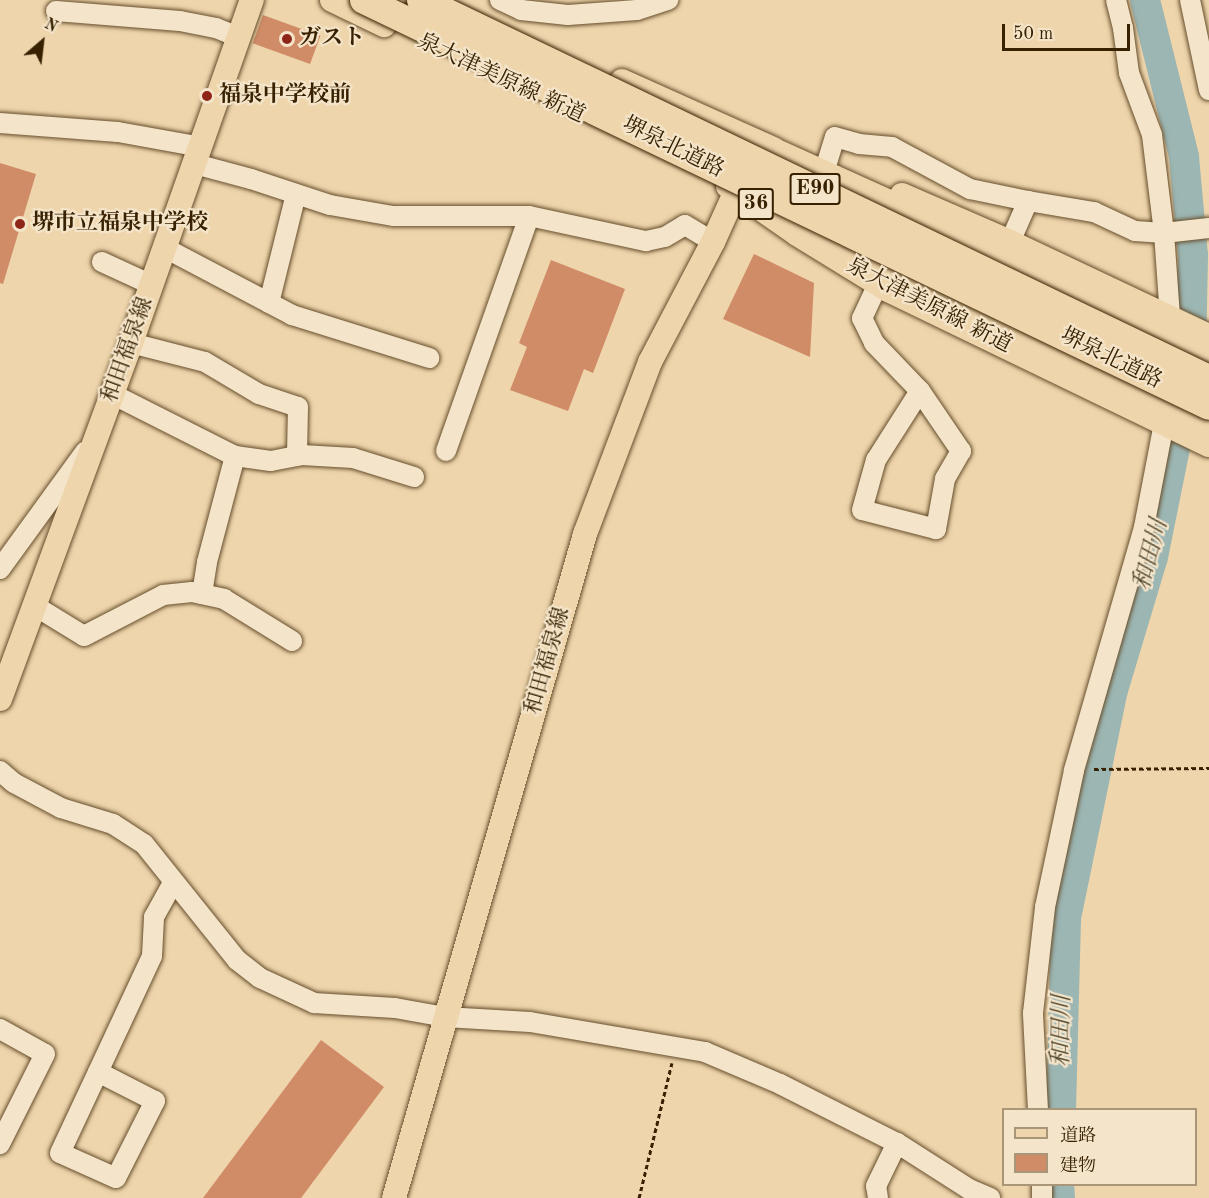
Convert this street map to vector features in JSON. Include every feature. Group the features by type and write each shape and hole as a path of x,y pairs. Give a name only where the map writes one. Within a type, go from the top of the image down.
{"highway":[{"name":"堺泉北道路","path":"364,0 1209,406"},
{"name":"堺泉北道路","path":"421,0 1209,379"},
{"path":"756,144 920,218 1209,357"},
{"path":"737,191 803,221 886,279 1209,424"}],"main road":[{"name":"和田福泉線","path":"0,699 152,285 252,0"},
{"name":"泉大津美原線 新道","path":"332,0 737,191"},
{"path":"452,0 756,144 860,177 1010,242 1209,336"},
{"name":"和田福泉線","path":"394,1198 585,534 650,362 713,242 756,144"},
{"name":"泉大津美原線 新道","path":"886,279 1209,445"}],"street":[{"path":"500,0 521,10 568,15 637,10 668,0"},
{"path":"1116,0 1123,28 1129,73 1152,135 1164,233 1170,317"},
{"path":"1190,0 1209,90"},
{"path":"56,11 180,21 216,28 238,38"},
{"path":"0,123 118,132 198,155 251,179 330,205 393,216 529,216 646,241 664,237 686,225 713,242"},
{"path":"826,166 835,137 859,144 892,147 970,189 1094,212 1135,231 1164,233 1209,228"},
{"path":"269,303 296,194"},
{"path":"1010,242 1028,201"},
{"path":"446,451 529,216"},
{"path":"165,248 292,315 429,358"},
{"path":"102,262 152,285"},
{"path":"886,279 862,318 874,343 920,392 961,451 945,479 936,529 862,510 876,460 920,392"},
{"path":"131,343 205,362 259,394 298,407 297,456"},
{"path":"112,394 235,456 271,461 297,456 353,458 414,477"},
{"path":"1038,1108 1033,1013 1045,907 1074,770 1144,526 1167,424"},
{"path":"0,569 96,438"},
{"path":"202,594 207,562 235,456"},
{"path":"35,606 84,636 163,595 192,592 224,599 291,641"},
{"path":"0,771 14,783 61,808 113,824 144,844 237,960 260,978 314,1003 395,1008 445,1017 530,1022 705,1052 780,1084 897,1143 967,1194 990,1198"},
{"path":"98,1072 155,1101 116,1178 60,1153 152,956 154,917 173,883"},
{"path":"0,1029 45,1054 0,1144"},
{"path":"878,1198 876,1186 897,1143"}],"path":[{"path":"1074,770 1142,767 1209,768"},
{"path":"639,1198 671,1068 673,1047"}],"building":[{"path":"263,15 320,36 310,64 253,43"},
{"path":"0,163 36,174 3,284 0,283"},
{"path":"754,254 814,283 810,357 723,319"},
{"path":"551,260 625,289 593,373 584,369 568,411 510,390 527,347 519,343"},
{"path":"321,1040 384,1087 301,1198 203,1198"}],"waterway":[{"name":"和田川","path":"1145,0 1184,157 1193,255 1191,356"},
{"name":"和田川","path":"1061,1108 1066,918 1113,690 1153,557 1184,403"},
{"name":"和田川","path":"1059,1186 1060,1198"}],"place":[{"name":"ガスト","path":"287,39"},
{"name":"福泉中学校前","path":"207,96"},
{"name":"堺市立福泉中学校","path":"20,224"}]}
